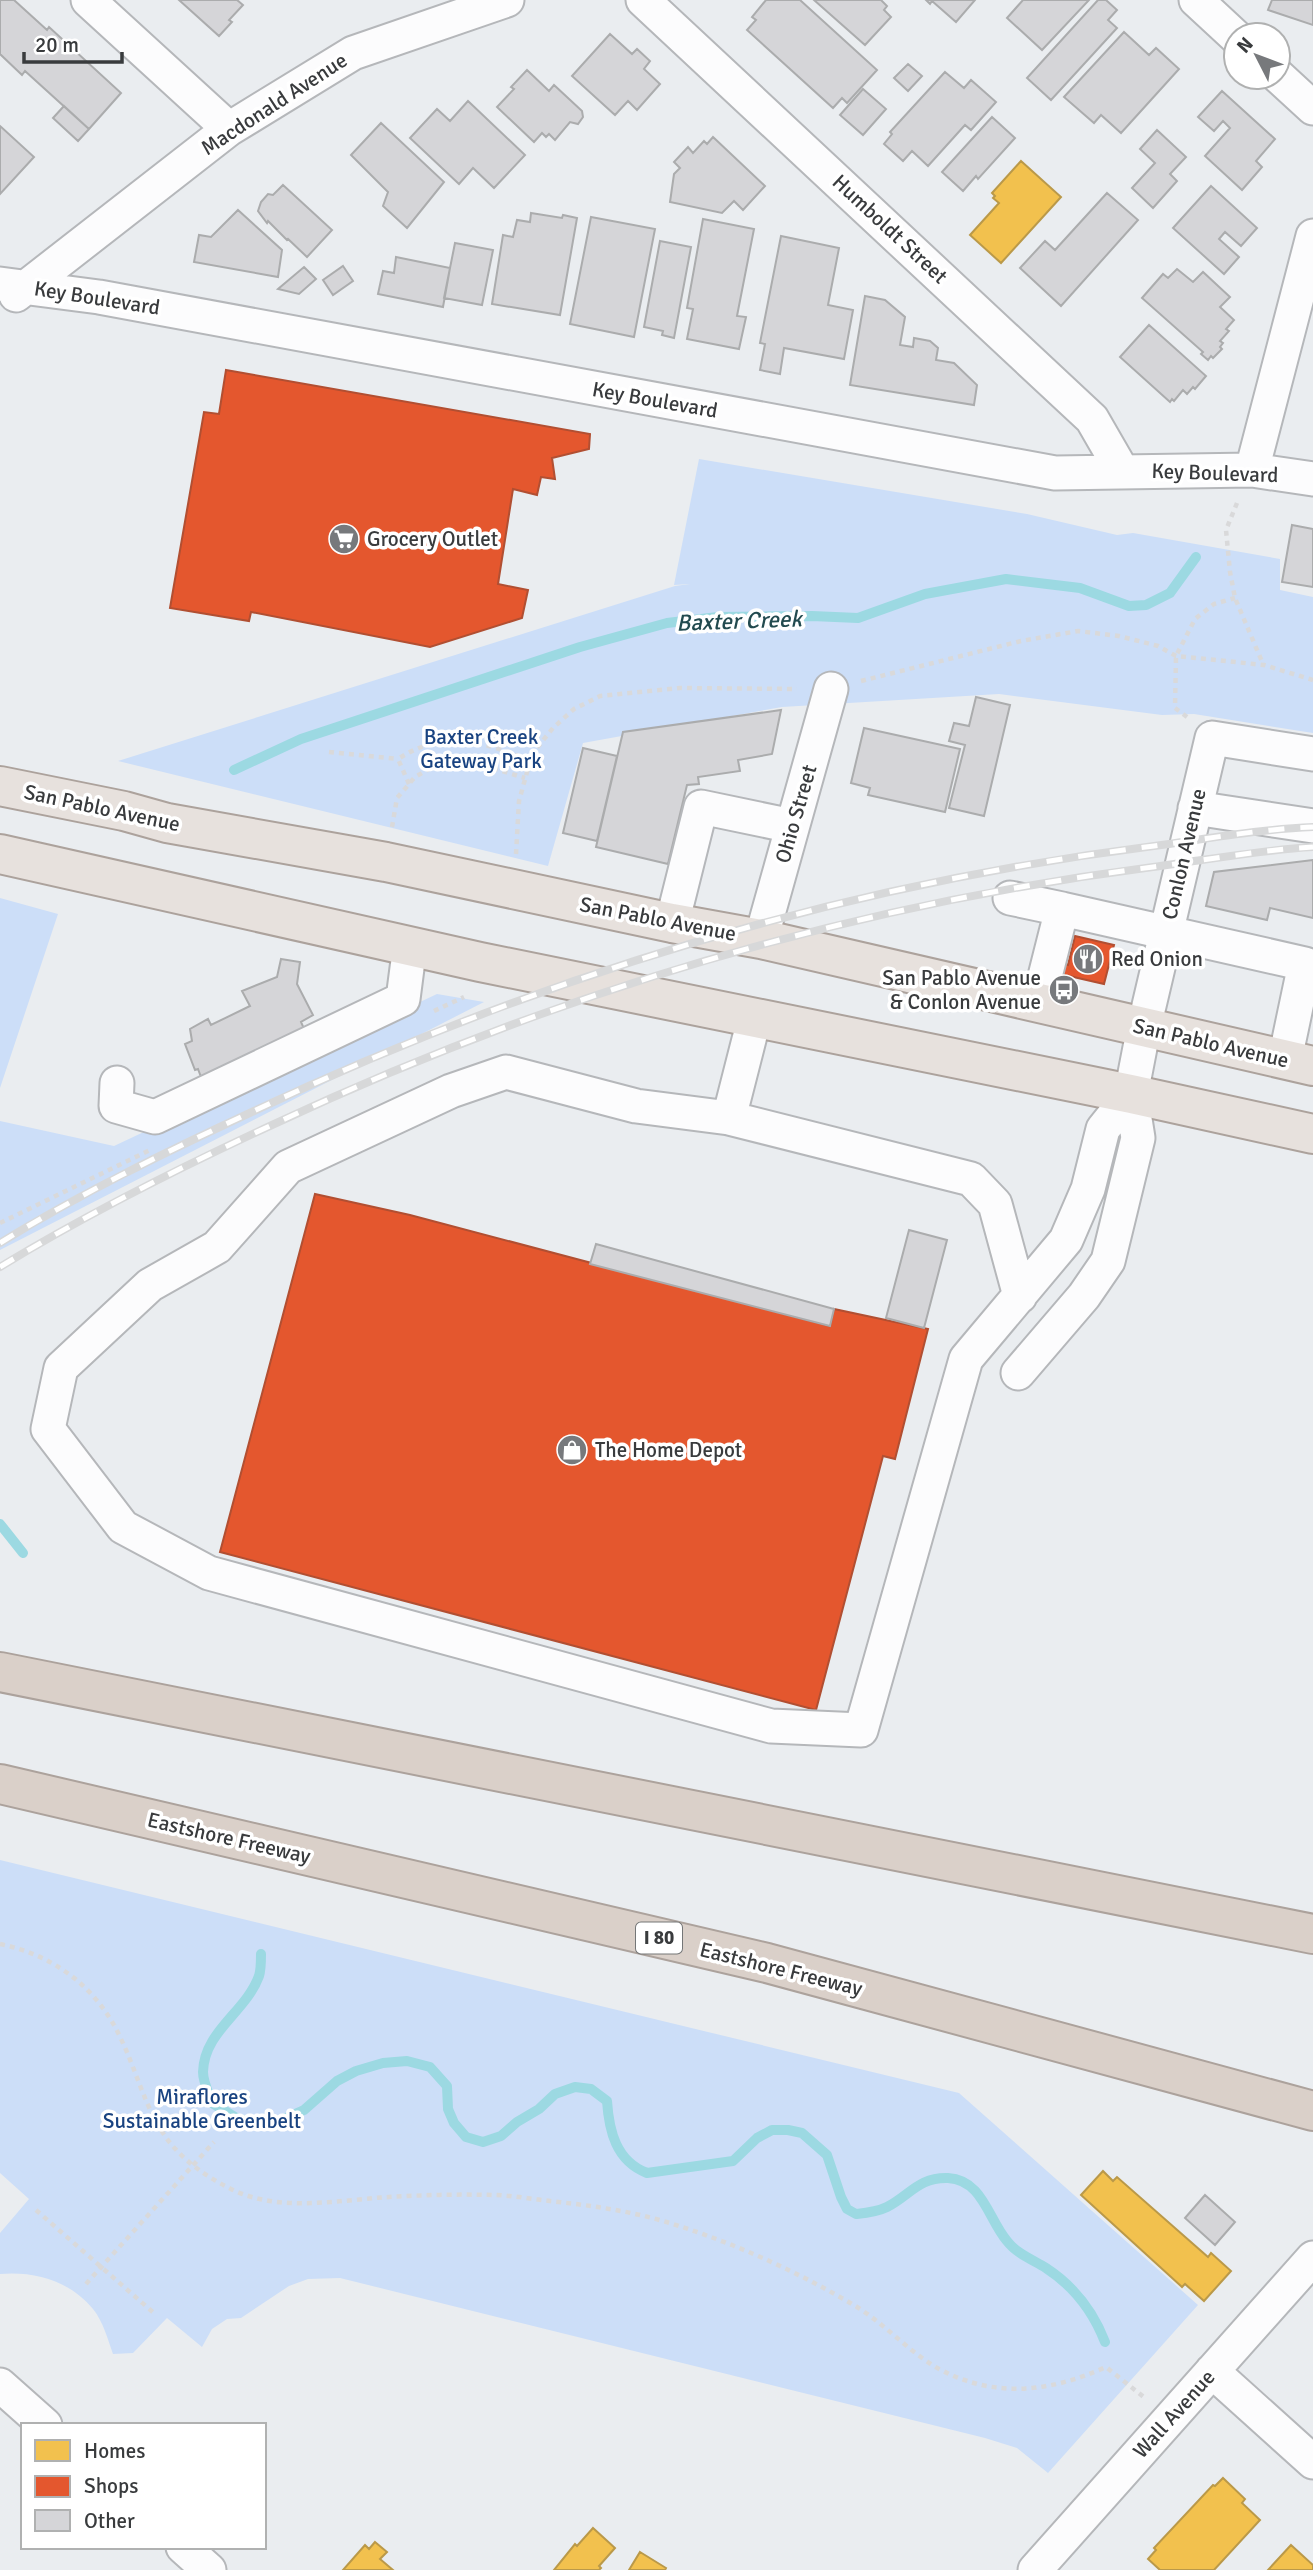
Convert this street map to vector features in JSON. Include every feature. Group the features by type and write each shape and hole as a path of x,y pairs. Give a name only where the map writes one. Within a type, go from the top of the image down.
{"highway":[{"path":"0,1672 1313,1934"},
{"name":"Eastshore Freeway","path":"0,1784 767,1963 1313,2111"}],"main road":[{"name":"San Pablo Avenue","path":"0,786 124,811 167,823 386,862 672,923 761,939 1299,1063"},
{"path":"0,854 480,962 755,1016 1313,1134"}],"street":[{"path":"88,0 229,129"},
{"name":"Macdonald Avenue","path":"9,293 229,129 353,53 507,0"},
{"name":"Humboldt Street","path":"643,0 1092,419 1122,471"},
{"path":"1196,0 1222,24"},
{"path":"1292,89 1313,108"},
{"path":"1252,470 1313,236"},
{"name":"Key Boulevard","path":"9,293 113,299 1055,473 1252,470 1313,479"},
{"name":"Ohio Street","path":"761,939 831,689"},
{"path":"1212,738 1313,754"},
{"name":"Conlon Avenue","path":"1131,1094 1144,1027 1212,738"},
{"path":"672,923 701,807 792,826"},
{"path":"1195,807 1313,826"},
{"path":"1010,898 1305,964 1299,1063"},
{"path":"1038,1004 1062,909"},
{"path":"117,1083 116,1106 155,1117 403,999 410,945"},
{"path":"729,1118 755,1016"},
{"path":"1020,1296 995,1204 971,1179 729,1118 636,1106 506,1072 451,1091 288,1167 216,1247 150,1285 61,1368 48,1429 123,1527 209,1573 771,1726 862,1730 966,1359 1020,1296 1066,1240 1088,1189 1103,1129 1131,1094"},
{"path":"1018,1373 1084,1296 1108,1261 1138,1138 1131,1094"},
{"name":"Wall Avenue","path":"1035,2570 1313,2258"},
{"path":"1212,2371 1313,2462"},
{"path":"0,2385 43,2423"},
{"path":"185,2549 209,2570"}],"path":[{"path":"1252,470 1226,530 1235,598 1264,665"},
{"path":"1212,738 1175,708 1176,656 1195,620 1214,604 1235,598"},
{"path":"328,752 398,759 412,750 438,741 463,741 486,744 530,761"},
{"path":"398,759 409,784"},
{"path":"386,862 397,798 415,776 438,764 466,760 526,778"},
{"path":"0,1944 26,1949 55,1963 83,1986 107,2013 163,2134 193,2165 233,2190 262,2201 293,2203 496,2195 638,2214 683,2227 800,2275 859,2309 939,2368 973,2383 1017,2389 1037,2388 1058,2385 1106,2367 1170,2418"},
{"path":"86,2284 214,2142"},
{"path":"36,2210 155,2314"}],"green space":[{"name":"Baxter Creek Gateway Park","path":"699,459 1027,514 1117,535 1133,533 1280,559 1280,590 1313,597 1313,733 1194,714 1162,715 999,694 782,707 583,743 548,866 118,761 675,586 690,584 674,585"},
{"path":"0,898 58,914 0,1088"},
{"path":"437,994 484,1002 0,1250 0,1121 114,1146"},
{"name":"Miraflores Sustainable Greenbelt","path":"0,1860 959,2093 1198,2305 1048,2473 1017,2448 985,2438 340,2278 308,2279 289,2286 241,2318 227,2319 212,2329 202,2347 167,2318 133,2353 113,2354 97,2314 74,2291 39,2276 0,2274 0,2233 29,2199 0,2173"}],"building: Homes":[{"path":"1021,161 1061,197 1001,263 970,235 999,203 992,193"},
{"path":"1103,2171 1113,2181 1117,2177 1208,2257 1211,2253 1231,2271 1204,2301 1185,2284 1182,2287 1081,2195"},
{"path":"1223,2478 1245,2499 1242,2503 1260,2520 1214,2570 1160,2570 1148,2559 1156,2550 1154,2548 1213,2485"},
{"path":"593,2528 615,2548 599,2566 601,2568 554,2570 575,2544 577,2546"},
{"path":"375,2542 387,2552 380,2559 393,2570 343,2570 365,2545 369,2549"},
{"path":"1291,2545 1313,2565 1313,2570 1268,2570"},
{"path":"640,2552 666,2568 665,2570 629,2570"}],"building: Shops":[{"name":"Grocery Outlet","path":"226,370 590,434 589,449 552,458 555,479 541,477 537,495 513,489 498,584 528,590 522,618 430,647 251,612 249,621 170,608 204,412 219,414"},
{"path":"1075,936 1114,945 1104,984 1056,973 1059,963 1068,965"},
{"name":"The Home Depot","path":"315,1194 410,1215 830,1326 834,1309 928,1329 895,1459 883,1456 816,1710 220,1552"}],"building: Other":[{"path":"0,0 14,0 47,30 49,27 121,93 89,129 25,71 22,75 0,54"},
{"path":"179,0 237,0 243,5 219,36"},
{"path":"766,0 800,0 877,70 847,103 842,98 833,108 747,30 756,20 752,17"},
{"path":"814,0 881,0 887,6 884,10 891,17 865,45"},
{"path":"926,0 975,0 956,22 932,1 930,4"},
{"path":"1023,0 1089,0 1042,50 1007,18"},
{"path":"1098,0 1106,0 1117,10 1108,20 1117,28 1051,100 1027,78"},
{"path":"1272,0 1313,0 1313,25 1268,10"},
{"path":"1124,32 1149,55 1156,48 1179,69 1121,133 1101,115 1094,123 1064,97"},
{"path":"610,34 632,54 637,49 650,61 644,69 660,84 637,110 628,101 615,115 572,76"},
{"path":"908,64 922,76 908,91 894,78"},
{"path":"527,70 549,91 554,85 582,111 583,117 578,124 570,122 555,140 549,134 546,137 542,133 534,142 497,107"},
{"path":"945,72 964,88 971,80 996,102 971,130 965,125 928,166 912,151 903,161 884,144 892,134 890,132"},
{"path":"863,89 886,109 863,135 840,115"},
{"path":"1222,91 1275,139 1256,161 1262,167 1242,190 1205,156 1230,128 1223,121 1214,131 1198,117"},
{"path":"468,101 525,155 494,188 473,168 459,184 410,138 437,109 450,121"},
{"path":"64,106 89,129 78,141 53,118"},
{"path":"992,117 1015,138 978,179 976,176 963,191 942,172"},
{"path":"381,123 444,182 407,228 383,206 388,192 351,155"},
{"path":"0,126 34,157 0,194"},
{"path":"1157,130 1186,157 1170,174 1177,181 1153,208 1132,188 1155,163 1140,149"},
{"path":"713,137 765,186 743,210 734,201 722,213 670,202 674,174 680,168 674,162 688,147 693,153 704,141 707,144"},
{"path":"283,185 332,230 307,257 268,221 267,223 258,211 268,194 273,195"},
{"path":"1211,186 1257,228 1241,246 1225,232 1219,239 1239,257 1224,274 1173,228"},
{"path":"1107,193 1138,220 1061,306 1020,268 1045,241 1055,250"},
{"path":"238,210 282,250 278,277 194,262 199,235 211,237"},
{"path":"531,213 577,218 560,315 492,304 503,235 513,237 517,220 530,222"},
{"path":"591,217 655,229 634,337 570,324"},
{"path":"703,219 754,229 737,316 746,317 739,349 687,339 693,309 687,308"},
{"path":"781,236 839,248 828,305 853,310 844,359 784,348 780,374 760,370 765,344 760,343"},
{"path":"660,241 691,247 674,338 662,335 663,331 644,327"},
{"path":"455,243 493,250 482,305 444,298"},
{"path":"396,257 450,268 443,307 378,294 383,271 394,273"},
{"path":"343,266 353,281 333,295 323,280"},
{"path":"304,267 316,279 299,294 278,289"},
{"path":"1177,269 1193,282 1203,272 1230,297 1220,307 1234,320 1220,341 1223,343 1220,347 1222,349 1208,360 1201,354 1203,352 1142,298 1163,274 1168,278"},
{"path":"865,296 885,300 905,317 900,345 913,347 914,338 930,341 938,348 936,360 954,363 977,385 974,405 850,385"},
{"path":"1149,325 1206,376 1195,389 1193,387 1187,394 1183,390 1174,401 1172,399 1170,402 1120,357"},
{"path":"1292,525 1313,529 1313,587 1282,582"},
{"path":"976,697 1010,705 984,816 949,808 965,745 949,741 954,723 969,726"},
{"path":"781,710 772,754 738,760 740,771 698,777 699,784 687,785 668,864 596,847 623,732"},
{"path":"864,728 960,749 945,812 868,795 870,788 851,783"},
{"path":"583,748 617,756 597,841 563,833"},
{"path":"1313,860 1313,918 1270,908 1267,920 1206,906 1214,872"},
{"path":"281,959 300,962 297,984 313,1015 301,1022 305,1031 201,1077 198,1069 195,1070 185,1044 192,1041 190,1029 208,1019 211,1025 250,1006 242,991 277,977"},
{"path":"909,1230 947,1240 924,1328 886,1318"},
{"path":"596,1244 834,1309 830,1326 590,1264"},
{"path":"1205,2195 1235,2222 1215,2245 1185,2218"}],"waterway":[{"name":"Baxter Creek","path":"234,770 301,739 580,647 667,623 718,617 858,618 925,594 1006,579 1080,588 1129,606 1146,605 1170,593 1196,557"},
{"name":"Baxter Creek","path":"0,1524 23,1553"},
{"name":"Baxter Creek","path":"261,1954 260,1974 253,1989 210,2045 203,2072 212,2103 238,2119 263,2124 284,2119 304,2110 337,2081 356,2071 383,2063 407,2061 430,2067 447,2086 448,2109 454,2123 466,2137 483,2142 501,2136 555,2094 575,2087 591,2089 607,2101 612,2134 621,2153 636,2168 647,2173 733,2161 757,2138 772,2130 802,2133 827,2155 841,2197 847,2209 856,2214 887,2207 929,2180 948,2178 960,2180 969,2186 984,2202 1011,2246 1056,2275 1074,2292 1089,2310 1105,2342"}],"railway":[{"path":"0,1243 157,1157 362,1063 581,979 694,943 921,885 1037,863 1233,835 1313,827"},
{"path":"0,1267 134,1192 272,1125 378,1078 593,996 814,931 926,905 1039,884 1273,850 1313,847"}],"place":[{"name":"Grocery Outlet","path":"344,539"},
{"name":"Red Onion","path":"1088,959"},
{"name":"San Pablo Avenue & Conlon Avenue","path":"1064,990"},
{"name":"The Home Depot","path":"572,1450"}]}
